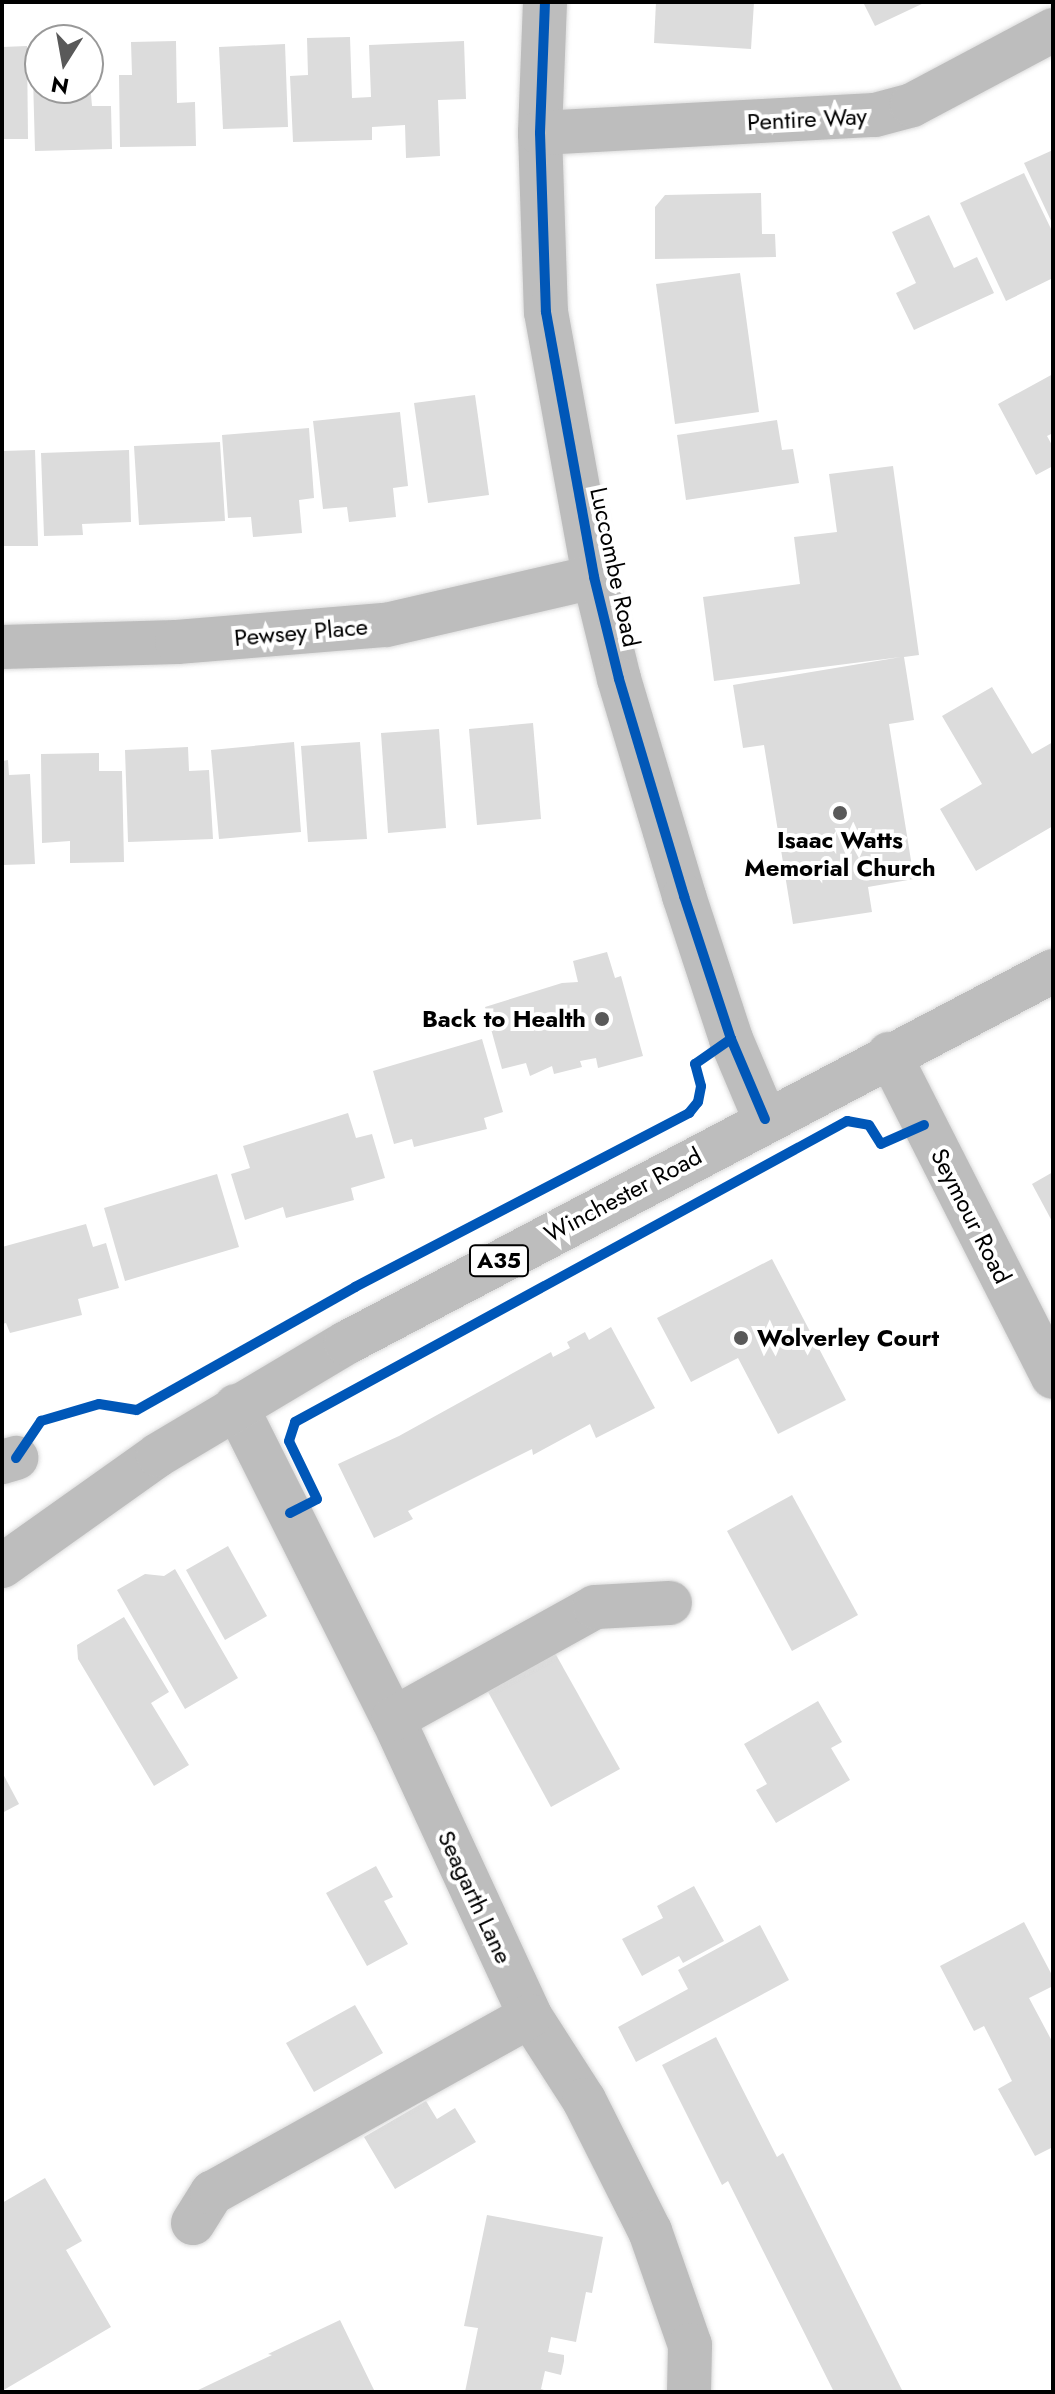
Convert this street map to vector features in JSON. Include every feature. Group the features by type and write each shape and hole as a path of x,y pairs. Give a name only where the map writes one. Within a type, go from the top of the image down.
{"street":[{"name":"Luccombe Road","path":"545,2 540,133 546,312 594,577 619,679 684,896 731,1039 765,1119"},
{"name":"Pentire Way","path":"540,133 875,115 912,105 1053,30"},
{"name":"Pewsey Place","path":"2,647 177,642 386,625 594,577"},
{"name":"Winchester Road","path":"2,1566 158,1455 236,1406 404,1311 889,1054 1053,971"},
{"name":"Seymour Road","path":"889,1054 1053,1377"},
{"name":"Seagarth Lane","path":"236,1406 393,1719 530,2016 584,2100 650,2231 690,2345 689,2392"},
{"path":"393,1719 595,1607 670,1603"},
{"path":"193,2223 212,2193 530,2016"}],"building":[{"path":"656,2 754,2 751,49 654,43"},
{"path":"863,2 926,2 875,26"},
{"path":"350,37 352,98 371,97 369,45 464,41 466,99 438,100 440,156 406,158 405,125 372,127 372,140 293,142 290,76 308,75 307,38"},
{"path":"176,41 177,103 195,102 196,146 120,147 119,75 132,75 131,42"},
{"path":"285,44 288,127 223,129 219,47"},
{"path":"24,46 24,104 28,104 28,139 2,139 2,47"},
{"path":"34,104 111,106 112,149 35,151"},
{"path":"1053,150 1053,225 1024,163"},
{"path":"1024,173 1053,233 1053,278 1006,301 960,203"},
{"path":"761,193 762,234 775,234 776,257 655,259 655,207 665,195"},
{"path":"929,215 954,268 977,257 994,293 914,330 896,293 916,283 892,232"},
{"path":"740,273 759,412 675,424 656,284"},
{"path":"1053,374 1053,433 1047,436 1053,447 1053,466 1036,475 998,404"},
{"path":"475,395 489,495 428,503 414,403"},
{"path":"400,412 408,486 393,488 396,517 349,522 347,507 323,509 313,421"},
{"path":"777,420 782,450 793,449 799,483 686,500 677,435"},
{"path":"309,428 314,498 299,500 302,533 253,537 251,517 228,518 222,435"},
{"path":"220,442 225,521 139,525 134,446"},
{"path":"35,450 38,546 2,546 2,451"},
{"path":"129,450 131,522 82,524 83,535 44,536 41,453"},
{"path":"893,466 919,655 904,657 914,720 889,724 914,879 868,887 872,912 793,924 764,745 743,748 733,685 901,657 714,681 703,597 800,584 794,537 837,532 829,474"},
{"path":"992,687 1032,754 1053,742 1053,826 976,871 940,809 982,784 942,716"},
{"path":"533,723 541,819 477,825 469,729"},
{"path":"439,729 446,828 388,833 381,733"},
{"path":"294,742 301,832 219,839 211,750"},
{"path":"360,742 367,839 308,842 301,746"},
{"path":"188,747 189,771 209,770 213,839 128,842 125,750"},
{"path":"99,753 99,771 122,771 124,862 70,863 70,841 42,843 41,754"},
{"path":"8,760 9,775 30,774 35,864 2,865 2,761"},
{"path":"607,952 615,978 621,976 643,1056 598,1068 596,1058 580,1061 582,1067 554,1074 552,1066 530,1076 526,1063 502,1069 485,1007 562,983 578,982 573,961"},
{"path":"482,1039 503,1112 484,1118 487,1129 414,1147 412,1139 394,1144 373,1071"},
{"path":"348,1113 356,1138 372,1134 385,1178 351,1188 354,1200 286,1218 283,1207 245,1220 231,1174 250,1168 243,1146"},
{"path":"1053,1172 1053,1223 1032,1184"},
{"path":"217,1174 239,1247 125,1281 104,1208"},
{"path":"86,1224 93,1247 106,1243 119,1288 78,1299 82,1315 10,1333 6,1323 2,1324 2,1247"},
{"name":"Wolverley Court","path":"772,1259 846,1400 778,1434 738,1358 691,1382 657,1318"},
{"path":"611,1327 655,1408 596,1438 590,1424 533,1455 532,1449 408,1511 413,1519 374,1538 338,1464 399,1436 551,1352 553,1357 570,1348 567,1342 585,1332 589,1340"},
{"path":"792,1495 858,1615 792,1651 727,1531"},
{"path":"228,1546 267,1616 225,1640 186,1570"},
{"path":"175,1569 238,1678 185,1709 117,1590 145,1574 164,1576"},
{"path":"124,1617 169,1692 151,1703 189,1765 154,1786 78,1659 77,1645"},
{"path":"555,1653 620,1769 551,1807 487,1690"},
{"path":"818,1701 842,1742 831,1748 850,1780 776,1823 756,1790 767,1784 744,1744"},
{"path":"2,1772 19,1804 2,1813"},
{"path":"376,1866 393,1897 384,1901 408,1944 367,1966 326,1893"},
{"path":"694,1886 724,1941 683,1963 679,1956 642,1976 622,1939 663,1918 657,1906"},
{"path":"1024,1922 1053,1977 1053,1986 1029,1998 1053,2043 1053,2147 1035,2156 998,2089 1012,2081 984,2026 974,2031 940,1966"},
{"path":"760,1925 789,1980 636,2062 618,2027 688,1989 678,1970"},
{"path":"355,2005 383,2053 314,2092 286,2043"},
{"path":"716,2037 777,2157 783,2153 903,2392 834,2392 728,2181 722,2185 662,2065"},
{"path":"426,2101 437,2119 455,2108 476,2142 395,2189 364,2137"},
{"path":"45,2178 82,2241 66,2250 111,2327 2,2391 2,2203"},
{"path":"487,2215 603,2237 592,2293 586,2292 576,2342 551,2337 548,2352 564,2355 564,2361 561,2375 545,2371 541,2389 550,2392 465,2392 478,2328 464,2326"},
{"path":"340,2320 375,2392 194,2392 272,2355 268,2354"}],"cycle path":[{"path":"545,2 540,133 546,312 594,577 619,679 684,896 731,1039 765,1119"},
{"path":"16,1458 41,1421 99,1404 137,1410 355,1287 689,1113 698,1102 701,1086 695,1064 731,1039"},
{"path":"290,1513 317,1499 289,1441 295,1422 847,1121 869,1125 881,1144 924,1125"}],"place":[{"name":"Isaac Watts Memorial Church","path":"840,813"},
{"name":"Back to Health","path":"602,1019"},
{"name":"Wolverley Court","path":"741,1338"}]}
